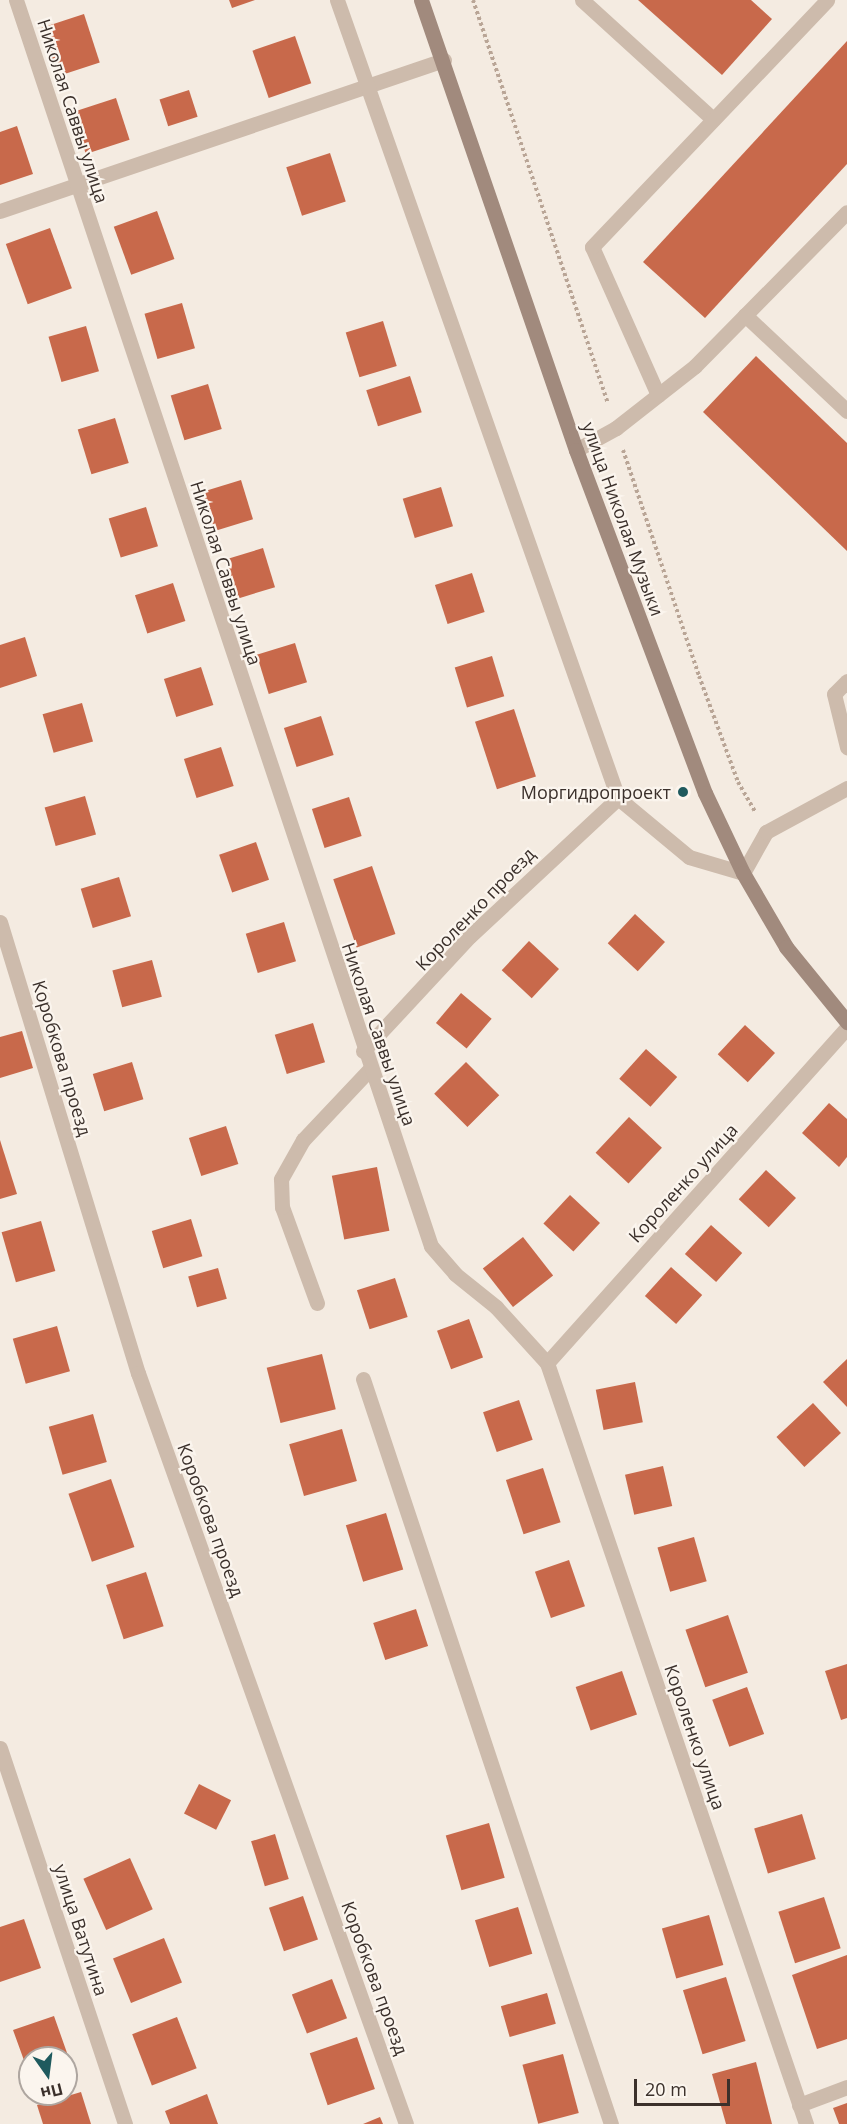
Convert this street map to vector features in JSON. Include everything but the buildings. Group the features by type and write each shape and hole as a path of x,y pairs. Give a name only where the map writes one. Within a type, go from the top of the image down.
{"main road":[{"name":"улица Николая Музыки","path":"421,0 444,60 576,450 705,793 743,873 786,947 847,1022"}],"street":[{"name":"Николая Саввы улица","path":"16,0 369,1070 400,1157"},
{"path":"337,0 365,86 487,418 618,798 689,857 743,873 766,832 847,788"},
{"path":"582,0 713,119"},
{"path":"658,395 592,247 827,0"},
{"path":"0,211 444,60"},
{"path":"576,450 616,428 694,366 847,212"},
{"path":"745,315 847,411"},
{"path":"847,681 834,694 847,747"},
{"name":"Короленко проезд","path":"363,1050 470,936 618,798"},
{"name":"Коробкова проезд","path":"0,922 138,1373 406,2124"},
{"name":"Короленко улица","path":"547,1363 847,1028"},
{"path":"317,1303 282,1207 281,1179 303,1140 369,1070"},
{"name":"Короленко улица","path":"400,1157 431,1246 455,1274 496,1307 547,1363 806,2124"},
{"path":"363,1379 611,2124"},
{"name":"улица Ватутина","path":"0,1748 125,2124"},
{"path":"799,2104 847,2086"}],"place":[{"name":"Моргидропроект","path":"683,792"}]}
